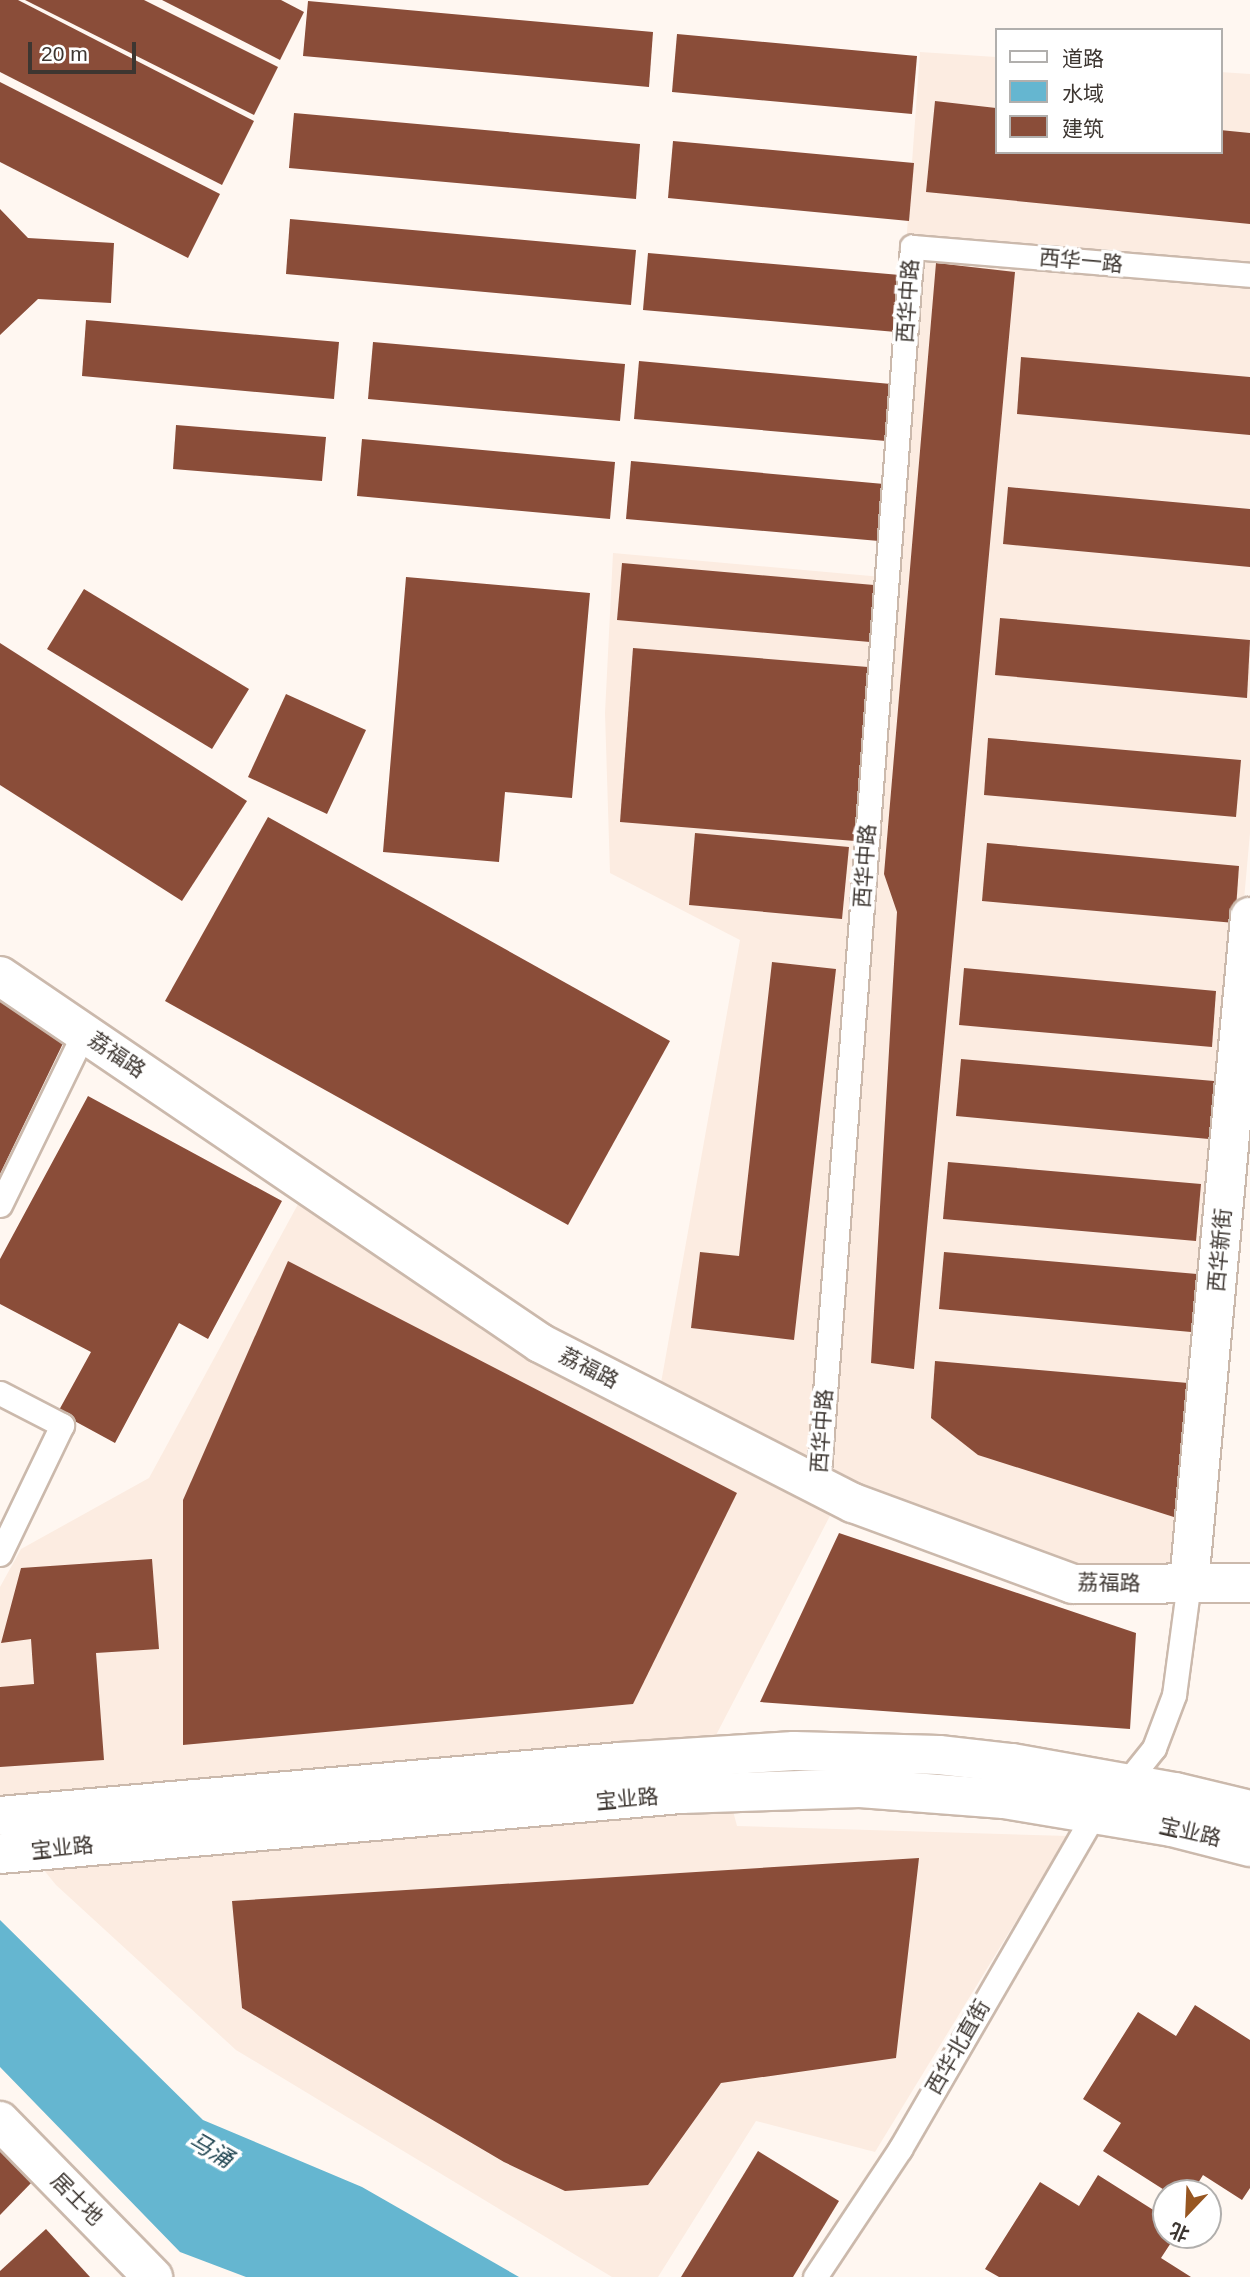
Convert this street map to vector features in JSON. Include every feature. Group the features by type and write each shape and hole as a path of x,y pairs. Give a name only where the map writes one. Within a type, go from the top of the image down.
{"main road":[{"name":"西华新街","path":"1189,1583 1250,917"},
{"name":"荔福路","path":"0,976 541,1343 853,1503 1073,1584 1250,1583"},
{"name":"宝业路","path":"0,1816 592,1764 794,1751 939,1755 1012,1763 1126,1783 1250,1810"},
{"name":"宝业路","path":"0,1854 667,1795 860,1788 1004,1799 1095,1813 1250,1847"},
{"name":"居士地","path":"0,2121 153,2277"}],"lane":[{"name":"西华一路","path":"912,247 1250,275"},
{"name":"西华中路","path":"818,1485 912,247"},
{"path":"0,1205 84,1033"},
{"path":"0,1393 62,1425 0,1554"},
{"path":"1126,1783 1154,1748 1174,1695 1189,1583"},
{"name":"西华北直街","path":"815,2277 900,2149 1095,1813"}],"shaded area":[{"path":"920,52 995,57 995,154 1222,154 1222,72 1250,74 1250,833 1184,1567 1069,1566 856,1487 661,1383 740,940 610,873 605,713 613,553 882,577"},
{"path":"303,1195 832,1512 714,1739 737,1826 1068,1836 875,2152 756,2121 658,2277 612,2277 236,2050 56,1885 0,1816 0,1587 21,1549 149,1478"}],"water":[{"name":"马涌","path":"0,1920 203,2120 362,2187 519,2277 246,2277 180,2252 0,2067"}],"building":[{"path":"0,0 18,0 254,121 222,185 0,72"},
{"path":"25,0 144,0 278,67 254,115"},
{"path":"162,0 281,0 304,12 280,60"},
{"path":"308,1 653,32 649,87 303,56"},
{"path":"677,34 917,56 912,114 672,92"},
{"path":"0,82 220,194 188,258 0,162"},
{"path":"935,101 995,108 995,154 1222,154 1222,130 1250,133 1250,224 926,192"},
{"path":"294,113 640,144 636,199 289,168"},
{"path":"673,141 914,163 909,221 668,198"},
{"path":"0,209 28,238 114,243 111,303 38,299 0,335"},
{"path":"290,219 636,250 631,305 286,274"},
{"path":"648,253 900,275 896,332 643,310"},
{"path":"936,263 1015,272 914,1369 871,1363 897,912 884,874"},
{"path":"86,320 339,342 334,399 82,376"},
{"path":"373,342 625,364 620,421 368,399"},
{"path":"1021,357 1250,377 1250,435 1017,414"},
{"path":"639,361 891,384 886,441 634,419"},
{"path":"176,425 326,437 322,481 173,469"},
{"path":"362,439 615,462 610,519 357,496"},
{"path":"631,461 884,484 879,541 626,519"},
{"path":"1008,487 1250,509 1250,567 1003,544"},
{"path":"622,563 874,585 870,642 617,620"},
{"path":"406,577 590,593 572,798 505,792 499,862 383,852"},
{"path":"84,589 249,689 212,749 47,649"},
{"path":"1000,618 1250,640 1247,698 995,675"},
{"path":"0,643 247,801 182,901 0,785"},
{"path":"633,648 868,667 855,841 620,822"},
{"path":"286,694 366,730 327,814 248,777"},
{"path":"988,738 1241,760 1236,817 984,795"},
{"path":"268,817 670,1041 568,1225 165,1001"},
{"path":"695,833 849,847 842,919 689,905"},
{"path":"987,843 1239,866 1235,923 982,901"},
{"path":"772,962 836,969 794,1340 691,1328 700,1252 739,1256"},
{"path":"964,968 1216,991 1212,1047 959,1025"},
{"path":"0,996 67,1035 0,1174"},
{"path":"961,1059 1214,1081 1209,1139 956,1116"},
{"path":"88,1096 282,1201 208,1339 179,1323 115,1443 58,1412 91,1352 0,1304 0,1259"},
{"path":"948,1162 1201,1184 1196,1241 943,1219"},
{"path":"944,1252 1197,1274 1191,1332 939,1309"},
{"path":"288,1261 737,1493 633,1704 183,1745 183,1500"},
{"path":"935,1361 1188,1383 1177,1518 978,1455 931,1418"},
{"path":"839,1533 1136,1633 1130,1729 760,1702"},
{"path":"152,1559 159,1649 96,1653 104,1760 0,1767 0,1687 34,1684 31,1639 1,1643 21,1568"},
{"path":"919,1858 896,2058 721,2083 648,2185 565,2191 504,2162 242,2008 232,1901"},
{"path":"1195,2005 1250,2040 1250,2188 1242,2200 1222,2187 1222,2179 1209,2179 1203,2175 1201,2179 1152,2179 1152,2182 1103,2151 1121,2123 1083,2099 1138,2012 1176,2036"},
{"path":"0,2147 34,2180 0,2215"},
{"path":"758,2151 839,2201 793,2277 681,2277"},
{"path":"1098,2175 1152,2209 1152,2249 1167,2249 1161,2258 1191,2277 999,2277 985,2269 1040,2182 1079,2206"},
{"path":"46,2229 90,2277 0,2277 0,2271"}]}
